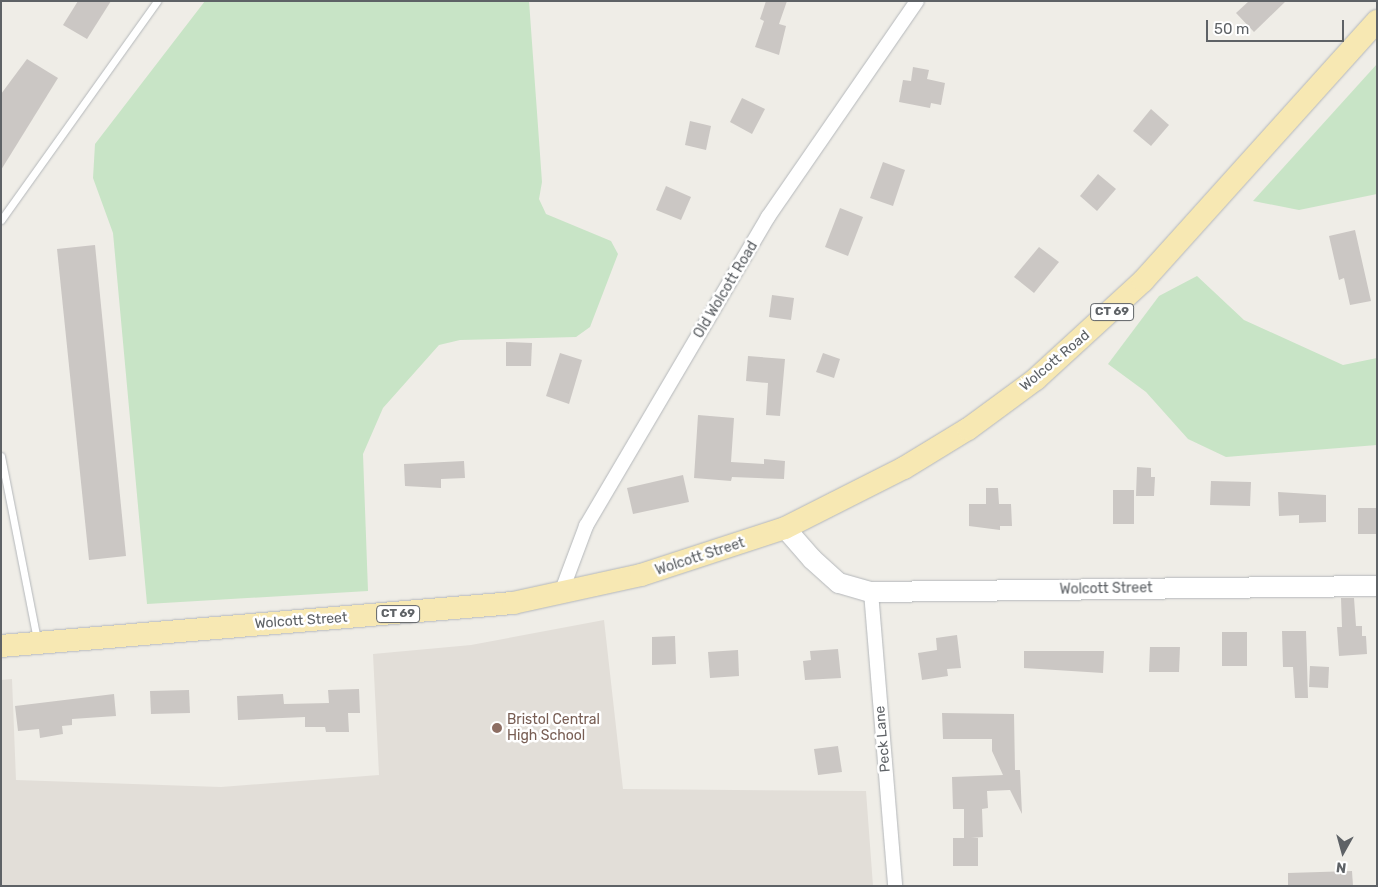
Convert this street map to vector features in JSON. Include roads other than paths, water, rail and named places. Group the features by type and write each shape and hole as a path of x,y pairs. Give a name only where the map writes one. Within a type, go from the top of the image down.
{"main road":[{"name":"Wolcott Road","path":"785,528 904,468 968,429 1036,379 1143,281 1377,21"},
{"name":"Wolcott Street","path":"1,646 460,609 561,593 641,575 785,528 812,559 838,582 871,592 1377,586"}],"street":[{"name":"Old Wolcott Road","path":"561,593 586,526 768,217 917,1"},
{"name":"Peck Lane","path":"871,592 895,886"}],"lane":[{"path":"1,220 157,1"},
{"path":"1,456 38,642"}],"place":[{"name":"Bristol Central High School","path":"497,728"}]}
